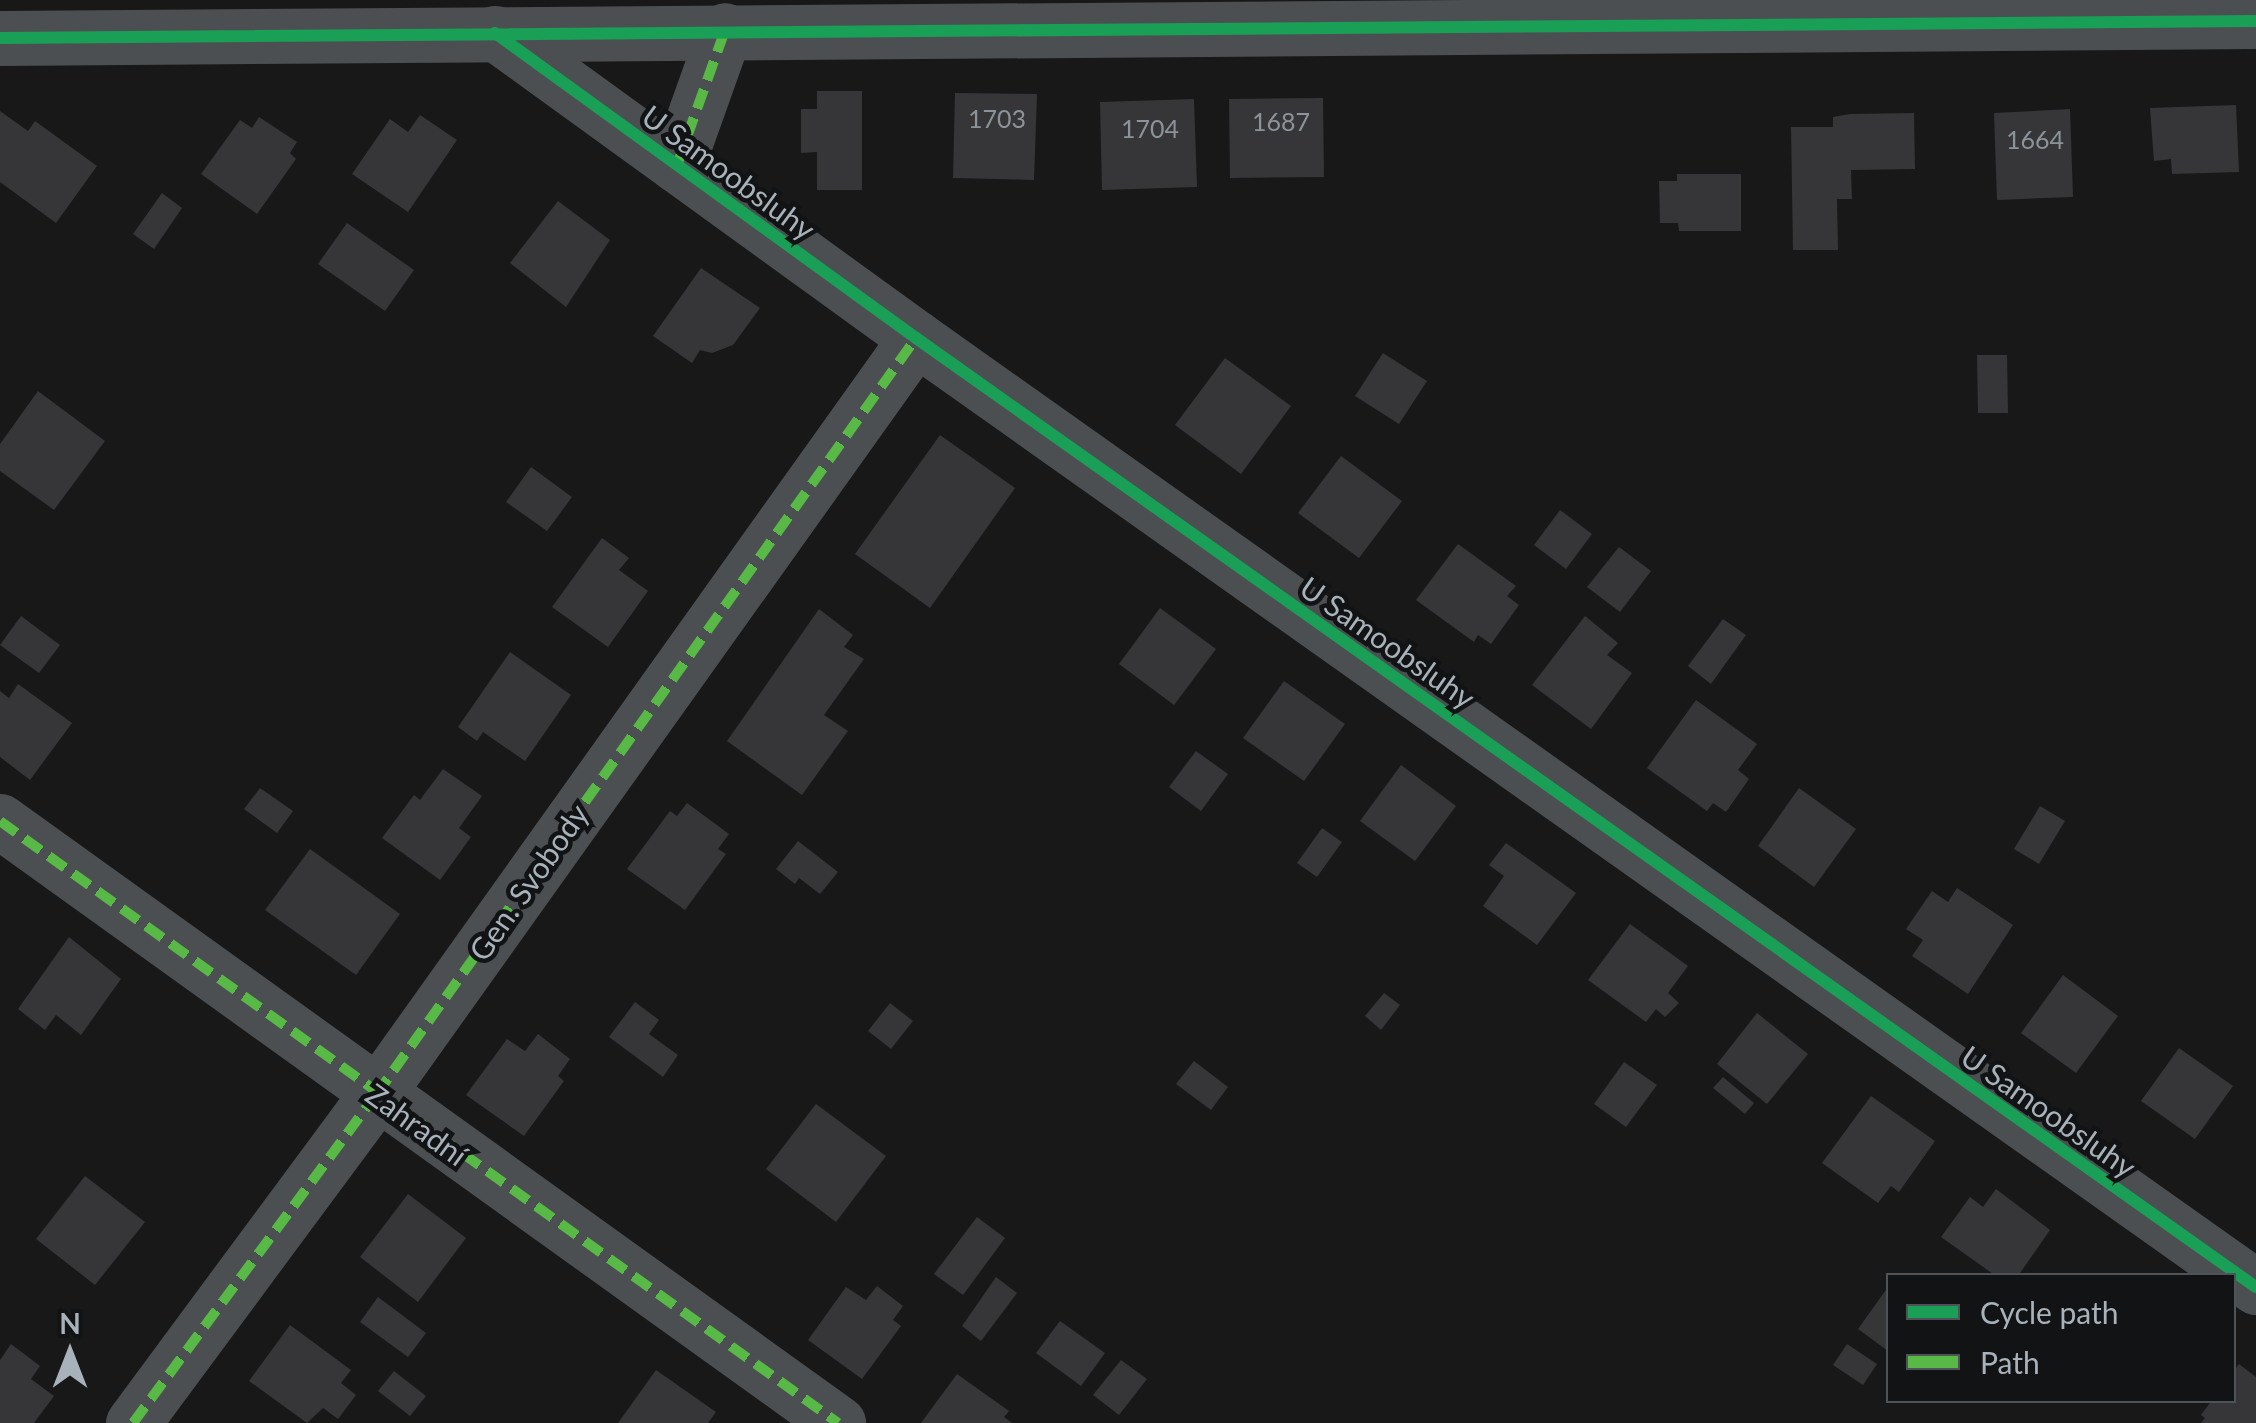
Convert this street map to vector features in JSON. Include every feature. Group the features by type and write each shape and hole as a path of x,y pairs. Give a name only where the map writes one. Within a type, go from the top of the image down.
{"street":[{"path":"0,38 2256,21"},
{"name":"U Samoobsluhy","path":"677,165 724,30"},
{"name":"U Samoobsluhy","path":"495,32 916,338 2256,1287"},
{"name":"Gen. Svobody","path":"134,1423 376,1095 916,338"},
{"name":"Zahradní","path":"0,821 376,1095 838,1423"}],"building":[{"path":"817,91 862,91 862,190 817,190 817,152 801,153 801,109 817,109"},
{"path":"955,93 1037,94 1034,180 953,178"},
{"path":"1323,98 1324,177 1230,178 1229,99"},
{"path":"1194,99 1197,187 1102,190 1100,102"},
{"path":"2236,105 2239,172 2172,174 2171,159 2154,161 2150,108"},
{"path":"2070,109 2073,197 1997,200 1994,113"},
{"path":"0,111 28,131 35,121 97,166 56,223 0,182"},
{"path":"1914,113 1915,169 1851,170 1852,199 1837,199 1838,250 1793,250 1791,127 1833,127 1833,117 1850,114"},
{"path":"420,115 457,140 408,212 352,174 390,119 408,132"},
{"path":"259,117 297,142 290,153 296,159 257,214 201,174 240,120 252,128"},
{"path":"1677,174 1741,174 1741,231 1679,231 1678,223 1660,223 1659,181 1677,181"},
{"path":"162,193 182,208 154,249 133,234"},
{"path":"558,201 610,240 566,307 510,263"},
{"path":"347,223 414,270 385,311 318,264"},
{"path":"701,268 760,308 733,345 712,353 700,350 692,363 653,336"},
{"path":"1383,353 1427,381 1399,424 1355,396"},
{"path":"1977,355 2007,355 2008,413 1978,413"},
{"path":"1225,358 1291,406 1241,474 1175,425"},
{"path":"38,391 105,441 54,510 0,471 0,444"},
{"path":"940,435 1015,488 930,608 855,554"},
{"path":"1341,456 1402,501 1359,558 1298,513"},
{"path":"531,467 572,497 547,531 506,502"},
{"path":"1560,510 1592,534 1566,569 1534,545"},
{"path":"602,538 629,558 619,570 648,591 608,647 552,607"},
{"path":"1458,544 1516,586 1507,596 1519,605 1491,644 1478,635 1474,642 1416,600"},
{"path":"1619,547 1651,571 1620,612 1587,587"},
{"path":"1160,608 1216,649 1174,705 1119,664"},
{"path":"819,609 853,635 844,647 864,659 824,715 848,731 802,795 727,741"},
{"path":"21,616 60,645 39,673 0,645"},
{"path":"1585,616 1618,643 1607,655 1632,673 1591,729 1532,685"},
{"path":"1723,619 1746,635 1711,684 1688,666"},
{"path":"510,652 571,695 525,761 483,732 477,741 458,727"},
{"path":"1284,681 1345,724 1304,781 1243,738"},
{"path":"18,684 72,723 30,780 0,757 0,691 9,698"},
{"path":"1696,700 1757,744 1738,770 1749,779 1726,812 1713,803 1707,811 1647,768"},
{"path":"1196,751 1228,774 1201,811 1169,787"},
{"path":"1401,765 1456,806 1415,861 1360,821"},
{"path":"443,769 482,796 459,828 471,837 440,880 382,838 414,795 420,800"},
{"path":"260,788 293,811 277,833 244,809"},
{"path":"1799,788 1856,829 1814,887 1758,846"},
{"path":"687,803 729,834 718,849 726,854 685,910 627,869 670,811 677,816"},
{"path":"2040,806 2065,821 2039,864 2014,849"},
{"path":"1322,828 1342,842 1317,877 1297,863"},
{"path":"798,841 838,872 820,894 799,878 795,884 776,869"},
{"path":"1506,843 1576,893 1537,945 1483,906 1504,876 1489,865"},
{"path":"310,849 400,914 356,975 265,910"},
{"path":"1957,888 2013,925 1968,994 1912,956 1923,940 1906,929 1932,891 1948,902"},
{"path":"1630,924 1688,966 1668,993 1679,1003 1665,1017 1656,1009 1646,1022 1588,980"},
{"path":"69,937 121,979 81,1035 56,1015 45,1030 18,1009"},
{"path":"2063,975 2118,1016 2076,1073 2021,1033"},
{"path":"1384,993 1400,1005 1381,1030 1365,1016"},
{"path":"635,1002 659,1020 649,1034 678,1055 663,1077 609,1037"},
{"path":"890,1003 913,1021 891,1049 868,1031"},
{"path":"1757,1013 1808,1054 1767,1104 1717,1064"},
{"path":"538,1034 570,1059 558,1076 564,1081 524,1136 466,1095 507,1039 525,1051"},
{"path":"2179,1048 2233,1086 2195,1139 2141,1101"},
{"path":"1194,1061 1228,1087 1211,1110 1176,1084"},
{"path":"1624,1062 1657,1085 1626,1127 1594,1104"},
{"path":"1723,1077 1754,1103 1745,1114 1713,1088"},
{"path":"1871,1096 1935,1141 1899,1192 1891,1186 1878,1203 1822,1163"},
{"path":"816,1104 886,1156 836,1222 766,1169"},
{"path":"85,1176 145,1222 95,1285 36,1239"},
{"path":"1996,1189 2050,1230 2020,1273 1992,1273 1941,1237 1970,1197 1983,1207"},
{"path":"408,1194 466,1238 418,1302 360,1257"},
{"path":"977,1217 1005,1238 963,1295 934,1274"},
{"path":"996,1277 1017,1293 981,1341 962,1326"},
{"path":"877,1286 903,1306 893,1320 901,1326 862,1379 808,1340 846,1287 866,1300"},
{"path":"1886,1290 1886,1350 1858,1329"},
{"path":"378,1297 426,1333 408,1357 360,1322"},
{"path":"1060,1321 1105,1353 1081,1386 1036,1353"},
{"path":"290,1325 351,1370 341,1383 356,1395 338,1419 323,1408 307,1423 249,1381"},
{"path":"11,1344 40,1366 31,1379 54,1396 34,1423 0,1423 0,1360"},
{"path":"1847,1344 1877,1364 1863,1385 1833,1365"},
{"path":"1121,1360 1147,1379 1119,1415 1093,1395"},
{"path":"2239,1364 2256,1377 2256,1423 2201,1423 2205,1418 2201,1415 2210,1403 2236,1403"},
{"path":"656,1370 716,1412 708,1423 618,1423"},
{"path":"394,1371 426,1396 410,1416 378,1391"},
{"path":"957,1374 1009,1411 1004,1417 1012,1423 921,1423"}],"marked path":[{"path":"677,165 725,30"},
{"path":"133,1423 376,1095 916,338"},
{"path":"0,821 838,1423"}],"cycle path":[{"path":"0,38 2256,21"},
{"path":"495,33 916,338 2256,1287"}]}
